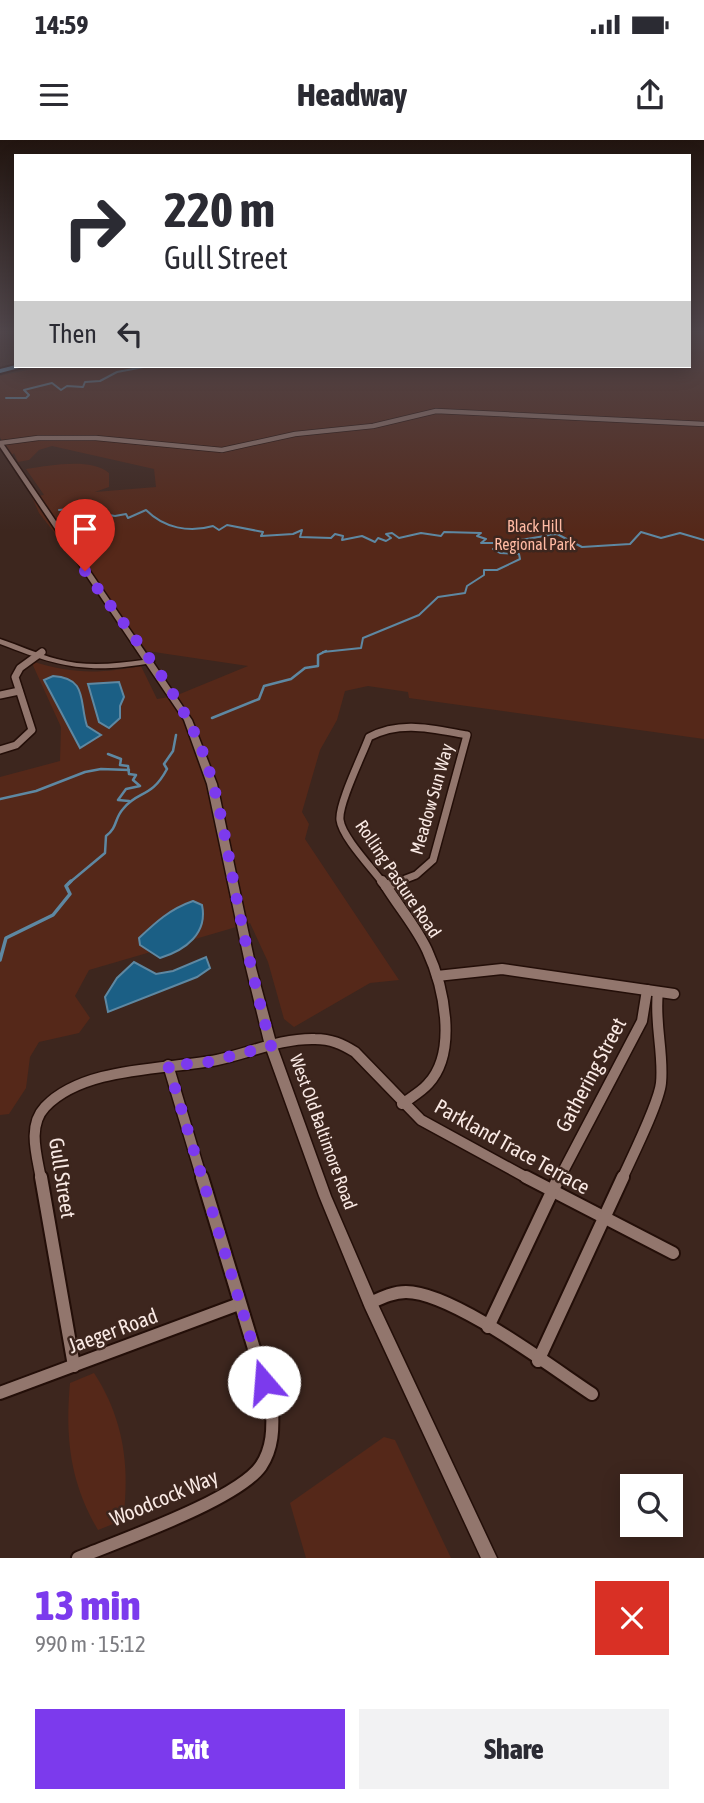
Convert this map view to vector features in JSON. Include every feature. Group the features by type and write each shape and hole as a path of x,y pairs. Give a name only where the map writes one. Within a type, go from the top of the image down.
{"street":[{"path":"0,443 41,437 67,437 232,450 284,436 317,430 362,428 436,411 704,424"},
{"name":"West Old Baltimore Road","path":"0,443 188,720 212,784 250,968 271,1046 325,1196 370,1303 489,1558"},
{"path":"0,635 63,665 89,668 148,658"},
{"path":"0,641 39,654"},
{"path":"0,750 25,739 32,730 15,682 17,672 39,654"},
{"path":"0,695 19,691"},
{"name":"Rolling Pasture Road","path":"402,1104 428,1084 441,1064 447,1038 437,976 426,948 386,886 346,834 340,820 342,807 369,737 377,731 395,726 467,735"},
{"name":"Meadow Sun Way","path":"386,886 416,875 433,860 467,735"},
{"path":"437,976 514,970 674,994"},
{"path":"538,1361 605,1220 661,1087 662,1051 652,991"},
{"name":"Gathering Street","path":"488,1327 552,1191 642,1021 652,991"},
{"name":"Parkland Trace Terrace","path":"271,1046 310,1038 333,1040 353,1050 402,1104 421,1120 605,1220 673,1253"},
{"name":"Gull Street","path":"74,1366 35,1143 38,1117 51,1102 71,1090 141,1069 204,1063 271,1046"},
{"name":"Woodcock Way","path":"78,1558 230,1493 246,1483 268,1456 273,1441 272,1408 168,1065"},
{"path":"370,1303 391,1293 412,1292 439,1300 488,1327 592,1394"},
{"name":"Jaeger Road","path":"0,1394 239,1304"},
{"name":"West Old Baltimore Road","path":"480,1537 495,1558"}],"green space":[{"name":"Black Hill Regional Park","path":"0,399 704,399 704,739 409,698 408,692 368,686 345,691 337,720 320,750 302,812 309,824 305,839 399,980 370,983 294,1027 284,1019 268,962 250,923 89,970 75,996 90,1018 79,1033 39,1042 30,1057 26,1088 9,1114 0,1115 0,777 60,761 61,727 31,661 86,671 141,666 157,699 175,696 248,666 147,651 39,513 32,497 44,495 26,469 69,464 101,468 109,473 109,487 95,492 156,487 154,469 52,446 39,450 29,460 18,462 14,453 10,457 0,437"},
{"path":"94,1373 118,1426 126,1481 123,1520 98,1530 81,1495 76,1477 68,1422 70,1383"},
{"path":"384,1437 395,1440 451,1558 306,1558 290,1503"}],"water":[{"path":"53,676 72,681 77,686 87,726 101,735 80,748 44,680"},
{"path":"119,682 124,697 120,706 120,718 109,728 99,722 88,684"},
{"path":"193,901 202,905 202,924 186,945 160,958 140,945 139,938 157,921"},
{"path":"206,957 210,968 197,977 108,1012 105,997 117,978 134,962 156,974 173,971"}],"waterway":[{"path":"59,510 69,509 71,516 84,517 91,512 115,516 126,514 128,518 146,510 161,521 177,527 195,529 213,526 219,530 227,525 263,532 261,536 293,534 302,530 300,537 331,538 335,534 343,536 342,540 362,536 375,542 378,538 386,541 391,538 386,534 392,533 399,538 421,533 441,536 444,532 481,533 477,536 486,539 481,543 502,543"},
{"path":"502,543 557,534 582,547 630,544 641,532 661,538 680,533 704,540"},
{"path":"324,652 361,648 363,638 419,615 438,597 465,593 467,586 484,575 484,570 497,570 520,559 519,554 500,553 493,549 502,543"},
{"path":"212,718 259,699 264,686 291,679 305,668 318,666 318,655 324,652"},
{"path":"69,883 105,853 106,836 123,809 161,779 167,769 164,764 173,751 176,735"},
{"path":"108,754 121,759 120,765 128,766 128,770"},
{"path":"0,799 36,791 85,772 101,769 128,770"},
{"path":"128,770 129,774 136,775 133,780 140,786 126,789 118,800 129,801"},
{"path":"0,960 6,938 53,915 70,894 66,886 69,883"}],"route":[{"path":"85,571 150,661 188,720 199,746 220,817 250,968 271,1046 204,1063 168,1065 264,1382"}]}
